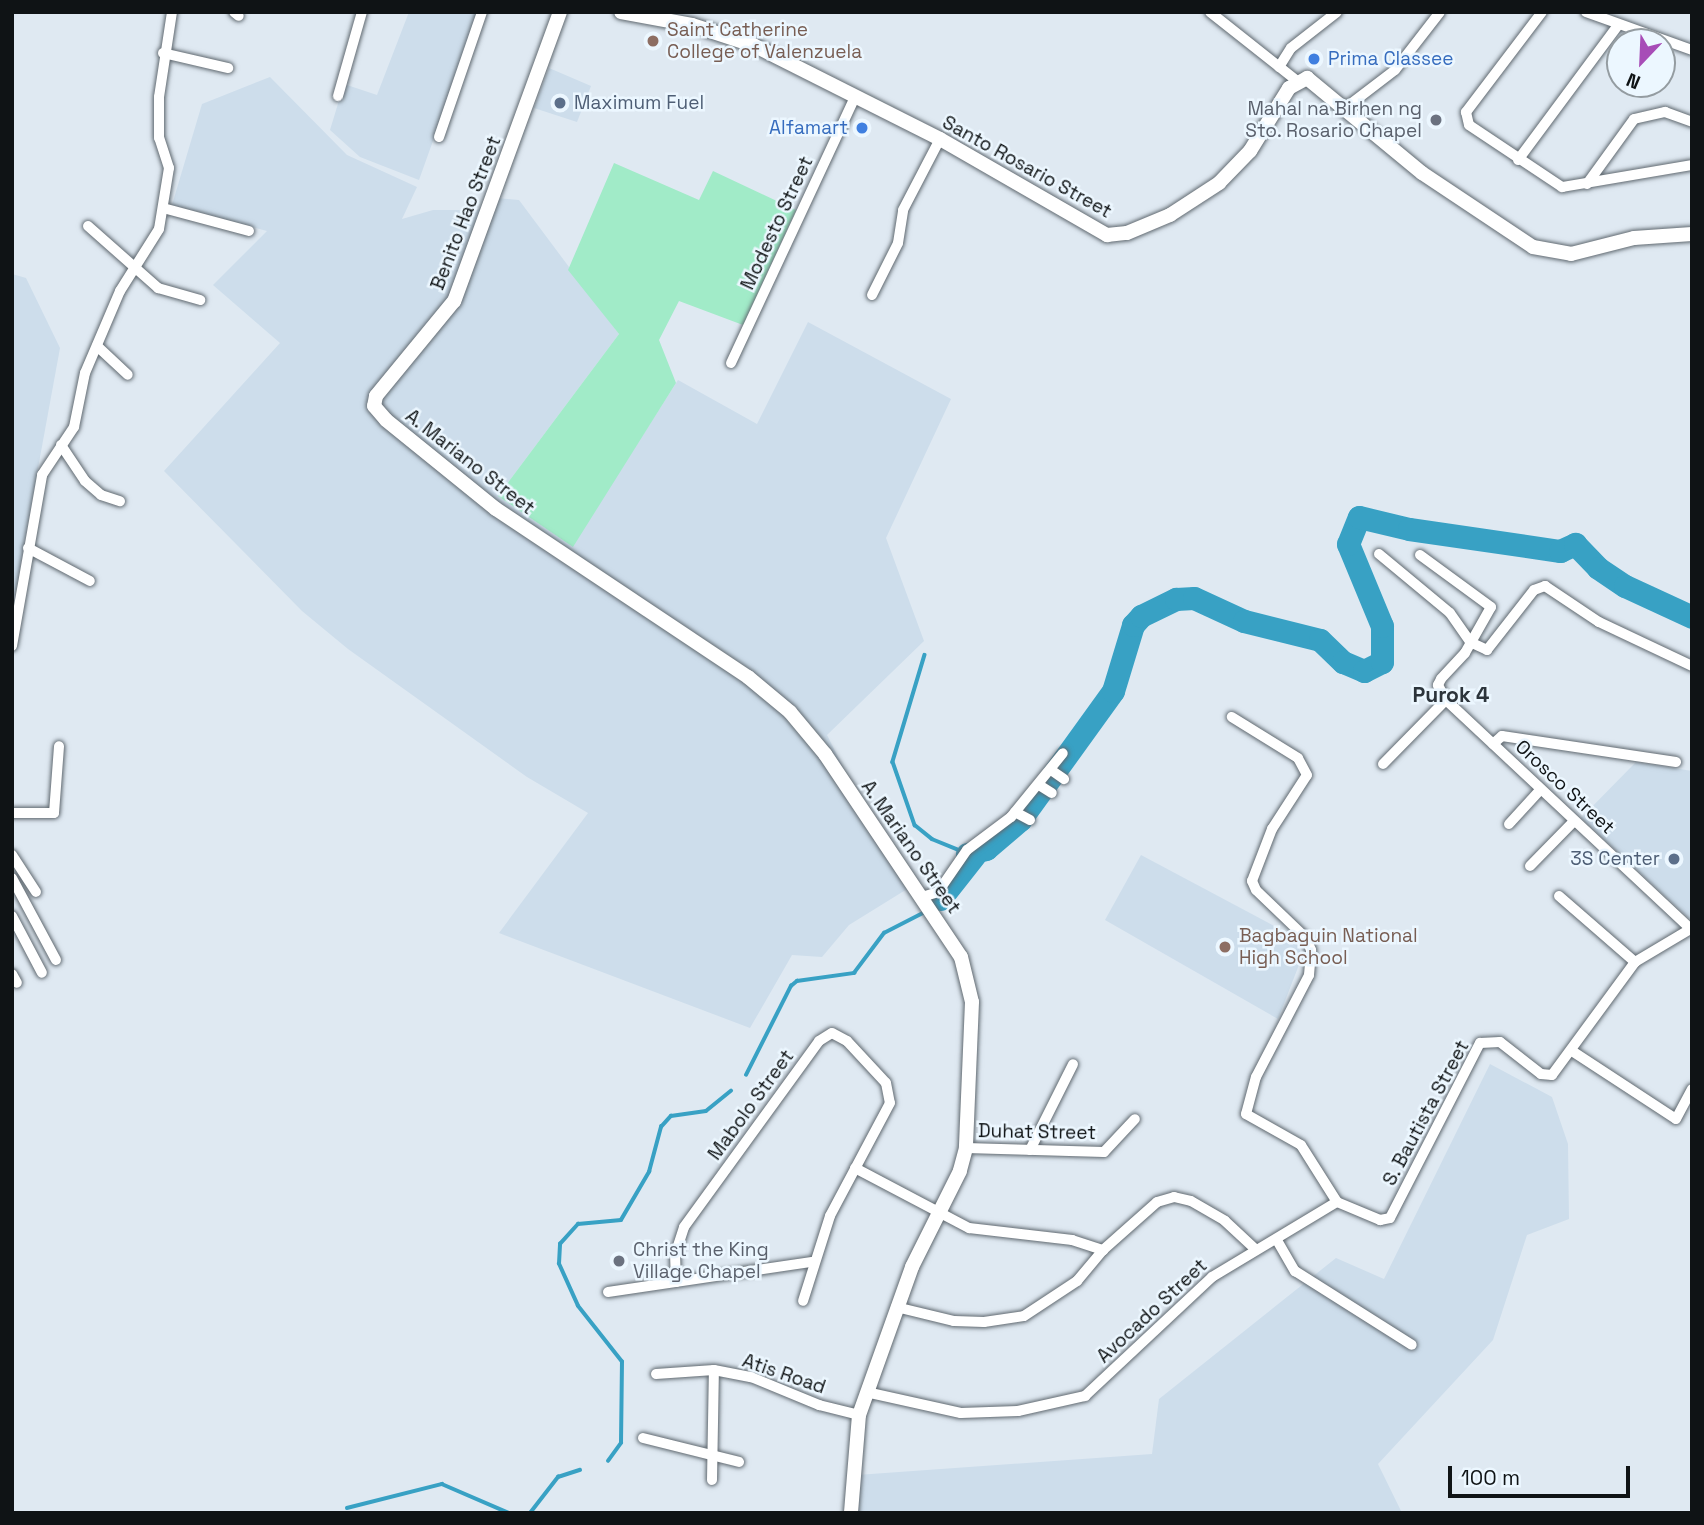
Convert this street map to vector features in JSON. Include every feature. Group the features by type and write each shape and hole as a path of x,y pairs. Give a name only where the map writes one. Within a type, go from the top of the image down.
{"street":[{"path":"12,646 42,475 74,427 81,386 120,290 136,270 159,229 170,168 159,138 163,53 172,12"},
{"path":"338,96 362,12"},
{"path":"439,137 482,12"},
{"name":"Benito Hao Street","path":"374,406 376,396 454,302 559,12"},
{"name":"Santo Rosario Street","path":"621,12 692,25 753,45 940,139 1097,231 1115,236 1170,215 1219,183 1250,151 1297,81"},
{"path":"1210,12 1297,81 1315,82 1422,173 1533,247 1571,254 1634,238 1692,234"},
{"path":"1279,67 1291,48 1337,12"},
{"path":"1344,109 1395,70 1440,12"},
{"path":"1542,12 1465,116 1469,125 1553,184 1587,184 1692,165"},
{"path":"1586,12 1692,50"},
{"path":"1518,160 1619,24"},
{"path":"163,53 228,68"},
{"name":"Modesto Street","path":"731,363 855,97"},
{"path":"1587,184 1633,119 1665,112 1692,122"},
{"path":"872,295 898,243 904,210 940,139"},
{"path":"163,208 249,231"},
{"path":"88,226 136,270 164,291 200,300"},
{"path":"97,346 128,375"},
{"name":"A. Mariano Street","path":"374,406 418,447 523,528 769,692 808,732 961,957 972,1002 966,1148 960,1171 937,1213 896,1307 866,1392 859,1415 851,1513"},
{"path":"61,445 85,481 101,495 120,501"},
{"path":"28,548 90,581"},
{"path":"1379,554 1450,612 1470,642 1486,650 1534,590 1545,586 1599,621 1692,666"},
{"path":"1383,764 1446,699 1438,685 1470,642 1491,607 1420,555"},
{"name":"Orosco Street","path":"1446,699 1691,929"},
{"path":"1232,717 1298,758 1307,775 1272,829 1252,881 1256,890 1306,938 1311,950 1308,975 1256,1077 1245,1114 1301,1145 1337,1202"},
{"path":"1493,744 1502,736 1676,762"},
{"path":"12,813 54,813 59,746"},
{"path":"926,903 938,892 967,850 1022,816 1057,774 1063,753"},
{"path":"1509,824 1541,789"},
{"path":"1530,866 1574,821"},
{"path":"12,855 36,892"},
{"path":"12,878 56,960"},
{"path":"1559,896 1635,962"},
{"path":"12,916 42,973"},
{"name":"S. Bautista Street","path":"1337,1202 1380,1220 1390,1218 1480,1043 1500,1042 1546,1076 1558,1070 1635,962 1691,929"},
{"name":"Mabolo Street","path":"676,1282 675,1255 684,1227 819,1041 832,1033 847,1041 886,1083 891,1096 855,1168"},
{"path":"1572,1051 1676,1119 1680,1117 1692,1089"},
{"path":"1030,1150 1073,1064"},
{"name":"Duhat Street","path":"966,1148 1104,1152 1135,1119"},
{"path":"803,1301 812,1262 855,1168 969,1228 1072,1240 1103,1250"},
{"path":"896,1307 954,1321 984,1322 1024,1315 1077,1281 1103,1250 1157,1202 1174,1197 1191,1201 1225,1221 1255,1249"},
{"name":"Avocado Street","path":"866,1392 961,1413 1018,1411 1077,1399 1103,1382 1212,1277 1255,1249 1278,1242 1337,1202"},
{"path":"1278,1242 1295,1271 1412,1345"},
{"path":"608,1292 812,1262"},
{"path":"712,1480 714,1370"},
{"name":"Atis Road","path":"656,1374 714,1370 751,1377 819,1405 859,1415"},
{"path":"643,1438 739,1462"}],"shaded area":[{"path":"409,12 479,12 419,180 360,157 330,130 344,84 377,95"},
{"path":"549,68 591,86 577,122 534,108"},
{"path":"270,77 347,155 417,187 402,219 433,210 477,210 497,198 519,200 619,334 498,496 572,546 678,380 757,424 808,322 951,399 886,538 924,641 827,735 872,824 912,886 849,925 822,957 792,955 750,1028 499,933 588,813 527,777 348,649 302,611 164,471 280,343 213,285 267,231 172,205 202,104"},
{"path":"12,274 26,278 60,348 12,610"},
{"path":"1636,762 1692,771 1692,921 1581,818"},
{"name":"Bagbaguin National High School","path":"1141,855 1295,937 1302,957 1278,1019 1105,920"},
{"path":"1490,1064 1552,1097 1568,1144 1569,1219 1527,1235 1493,1340 1378,1464 1402,1513 857,1513 857,1475 1152,1454 1159,1399 1336,1258 1384,1279"}],"green space":[{"path":"614,163 699,200 713,171 796,210 743,325 679,301 659,340 676,383 573,547 498,496 619,334 568,270"}],"waterway":[{"path":"967,854 986,849 1020,820 1113,691 1133,625 1141,616 1176,599 1194,598 1244,621 1320,640 1343,662 1364,671 1382,662 1382,626 1348,544 1359,517 1409,529 1560,551 1575,544 1598,568 1625,586 1692,617"},
{"path":"925,655 893,762 915,825 932,839 957,849"},
{"path":"940,899 974,856"},
{"path":"931,907 940,899"},
{"path":"746,1075 791,986 797,981 854,973 884,933 925,912"},
{"path":"608,1461 621,1443 622,1362 578,1306 559,1264 560,1244 578,1224 621,1220 649,1172 661,1127 671,1116 706,1111 731,1091"},
{"path":"530,1513 558,1477 580,1470"},
{"path":"347,1508 442,1484 509,1513"}],"place":[{"name":"Saint Catherine College of Valenzuela","path":"653,41"},
{"name":"Prima Classee","path":"1314,59"},
{"name":"Maximum Fuel","path":"560,103"},
{"name":"Mahal na Birhen ng Sto. Rosario Chapel","path":"1436,120"},
{"name":"Alfamart","path":"862,128"},
{"name":"3S Center","path":"1674,859"},
{"name":"Bagbaguin National High School","path":"1225,947"},
{"name":"Christ the King Village Chapel","path":"619,1261"}],"district":[{"name":"Purok 4","path":"1451,695"}]}
